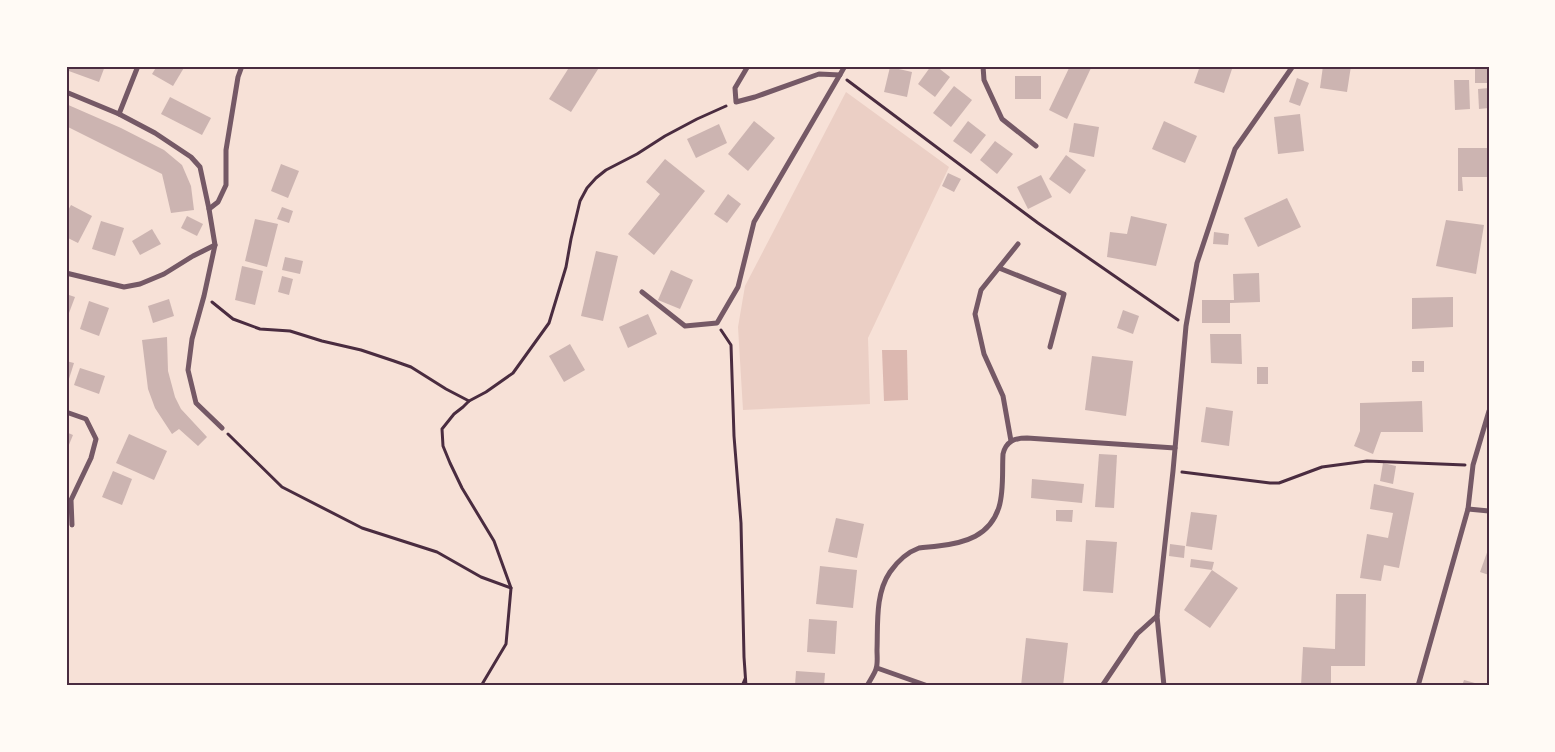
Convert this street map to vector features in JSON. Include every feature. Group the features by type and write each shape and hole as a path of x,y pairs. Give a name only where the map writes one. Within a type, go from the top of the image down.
{"street":[{"path":"119,114 138,66"},
{"path":"210,210 218,202 226,185 226,150 238,78 242,66"},
{"path":"748,66 735,88 736,102 756,98 819,74 840,75"},
{"path":"642,292 685,326 717,323 738,287 754,222 846,66"},
{"path":"983,66 984,80 1002,119 1036,146"},
{"path":"1164,686 1157,616 1174,471 1186,326 1198,263 1235,149 1293,66"},
{"path":"66,92 119,114 155,133 191,157 200,167 210,210 215,245 192,339 188,370 196,403 222,428"},
{"path":"1011,441 1003,396 984,354 975,314 981,290 1018,244"},
{"path":"66,273 124,287 140,284 164,274 215,245"},
{"path":"999,268 1064,294 1050,347"},
{"path":"1418,686 1468,509 1473,465 1489,411"},
{"path":"66,412 86,419 96,439 91,458 71,500 72,525"},
{"path":"867,686 877,668 879,607 882,587 886,578 899,561 908,554 920,548 963,542 979,534 988,526 999,507 1004,448 1011,441 1015,438 1027,438 1175,448"},
{"path":"1468,509 1489,511"},
{"path":"1102,686 1137,634 1157,616"},
{"path":"877,668 928,686"}],"path":[{"path":"840,75 1038,222 1186,326"},
{"path":"482,686 506,644 511,588 494,541 462,488 443,446 442,429 454,414 469,401 486,392 513,373 549,323 566,267 580,201 587,188 606,170 697,119 736,102"},
{"path":"204,296 233,318 251,326 260,329 290,331 394,361 410,367 469,401"},
{"path":"717,323 731,345 734,436 741,524 746,686"},
{"path":"222,428 282,487 362,528 437,552 480,577 511,588"},
{"path":"1174,471 1279,483 1322,467 1367,461 1473,465"},
{"path":"742,686 746,679"}],"shaded area":[{"path":"846,92 949,167 868,338 870,404 743,410 738,327 745,286"},
{"path":"882,350 907,350 908,400 884,401"}],"building":[{"path":"66,66 105,66 99,82 66,70"},
{"path":"157,66 185,66 173,86 152,74"},
{"path":"570,66 600,66 571,112 549,99"},
{"path":"931,66 936,66 950,77 935,97 918,84"},
{"path":"1070,66 1088,66 1091,68 1067,119 1049,110"},
{"path":"1200,66 1233,66 1224,93 1194,83"},
{"path":"1323,66 1351,66 1347,92 1320,88"},
{"path":"1475,66 1489,66 1489,83 1475,83"},
{"path":"890,67 912,72 907,97 884,92"},
{"path":"1015,76 1041,76 1041,99 1015,99"},
{"path":"1297,78 1309,83 1300,106 1289,102"},
{"path":"1454,80 1469,80 1470,109 1455,110"},
{"path":"954,86 972,100 951,127 933,113"},
{"path":"1489,88 1489,108 1479,109 1478,89"},
{"path":"170,97 211,118 202,135 161,114"},
{"path":"66,104 121,128 164,150 182,165 191,186 194,210 171,213 162,174 66,126"},
{"path":"1300,114 1304,151 1278,154 1274,117"},
{"path":"754,121 775,138 748,171 728,154"},
{"path":"968,121 986,135 971,154 953,141"},
{"path":"1164,121 1197,136 1185,163 1152,149"},
{"path":"1074,123 1099,127 1094,157 1069,152"},
{"path":"719,124 727,143 696,158 687,139"},
{"path":"995,141 1013,154 997,174 980,160"},
{"path":"1458,148 1489,148 1489,177 1462,177 1463,191 1458,191"},
{"path":"1066,155 1086,170 1070,194 1049,179"},
{"path":"665,159 705,191 654,255 628,234 660,194 646,182"},
{"path":"281,164 299,171 288,198 271,191"},
{"path":"948,173 961,179 954,192 942,186"},
{"path":"1041,175 1052,197 1028,209 1017,187"},
{"path":"728,194 741,204 727,223 714,214"},
{"path":"1287,198 1301,227 1258,247 1244,218"},
{"path":"71,205 92,216 78,243 66,237 66,214"},
{"path":"282,207 293,211 289,223 277,219"},
{"path":"187,216 203,224 197,236 181,228"},
{"path":"1131,216 1167,224 1156,266 1107,257 1110,232 1127,234"},
{"path":"255,219 278,224 267,267 245,261"},
{"path":"1446,220 1484,225 1476,274 1436,266"},
{"path":"101,221 124,228 115,256 92,249"},
{"path":"152,229 161,244 140,255 132,241"},
{"path":"1214,232 1229,234 1228,245 1213,244"},
{"path":"596,251 618,256 603,321 581,316"},
{"path":"285,257 303,261 300,274 282,270"},
{"path":"242,266 263,271 255,305 235,300"},
{"path":"671,270 693,280 680,309 658,300"},
{"path":"1259,273 1260,302 1230,303 1230,323 1202,323 1202,300 1234,300 1233,274"},
{"path":"282,276 293,279 289,295 278,292"},
{"path":"66,294 75,297 66,321"},
{"path":"1453,297 1453,327 1412,329 1412,298"},
{"path":"169,299 174,316 153,323 148,306"},
{"path":"89,301 109,308 99,336 80,329"},
{"path":"1123,310 1139,316 1133,334 1117,328"},
{"path":"648,314 657,334 628,348 619,327"},
{"path":"1210,334 1241,334 1242,364 1211,363"},
{"path":"167,337 168,371 175,397 181,409 207,437 198,446 179,429 172,434 155,408 148,389 142,340"},
{"path":"570,344 585,370 564,382 549,356"},
{"path":"1092,356 1133,361 1126,416 1085,410"},
{"path":"66,361 74,363 68,382 66,381"},
{"path":"1412,361 1424,361 1424,372 1412,372"},
{"path":"1257,367 1268,367 1268,384 1257,384"},
{"path":"80,368 105,376 99,394 74,385"},
{"path":"1422,401 1423,432 1381,432 1373,454 1354,446 1360,431 1360,403"},
{"path":"1206,407 1233,411 1229,446 1201,442"},
{"path":"66,432 73,435 66,452"},
{"path":"129,434 167,451 154,480 116,463"},
{"path":"1099,454 1117,455 1114,508 1095,507"},
{"path":"1383,463 1396,466 1393,484 1380,481"},
{"path":"113,471 132,479 122,505 102,497"},
{"path":"1032,479 1084,484 1082,503 1031,498"},
{"path":"1374,484 1414,493 1399,568 1384,565 1381,581 1360,578 1367,534 1388,538 1393,513 1370,509"},
{"path":"1056,510 1073,510 1072,522 1056,521"},
{"path":"1191,512 1217,515 1212,550 1186,546"},
{"path":"836,518 864,524 857,558 828,552"},
{"path":"1086,540 1117,542 1113,593 1083,591"},
{"path":"1170,544 1185,546 1184,558 1169,556"},
{"path":"1489,547 1489,575 1480,572"},
{"path":"1191,559 1214,562 1212,570 1190,567"},
{"path":"820,566 857,570 853,608 816,604"},
{"path":"1212,570 1238,588 1210,628 1184,610"},
{"path":"1336,594 1366,594 1365,666 1331,666 1331,686 1301,686 1303,647 1335,649"},
{"path":"809,619 837,621 835,654 807,652"},
{"path":"1026,638 1068,643 1063,686 1021,686"},
{"path":"796,671 825,673 824,686 795,686"},
{"path":"1464,680 1482,685 1482,686 1462,686"}]}
